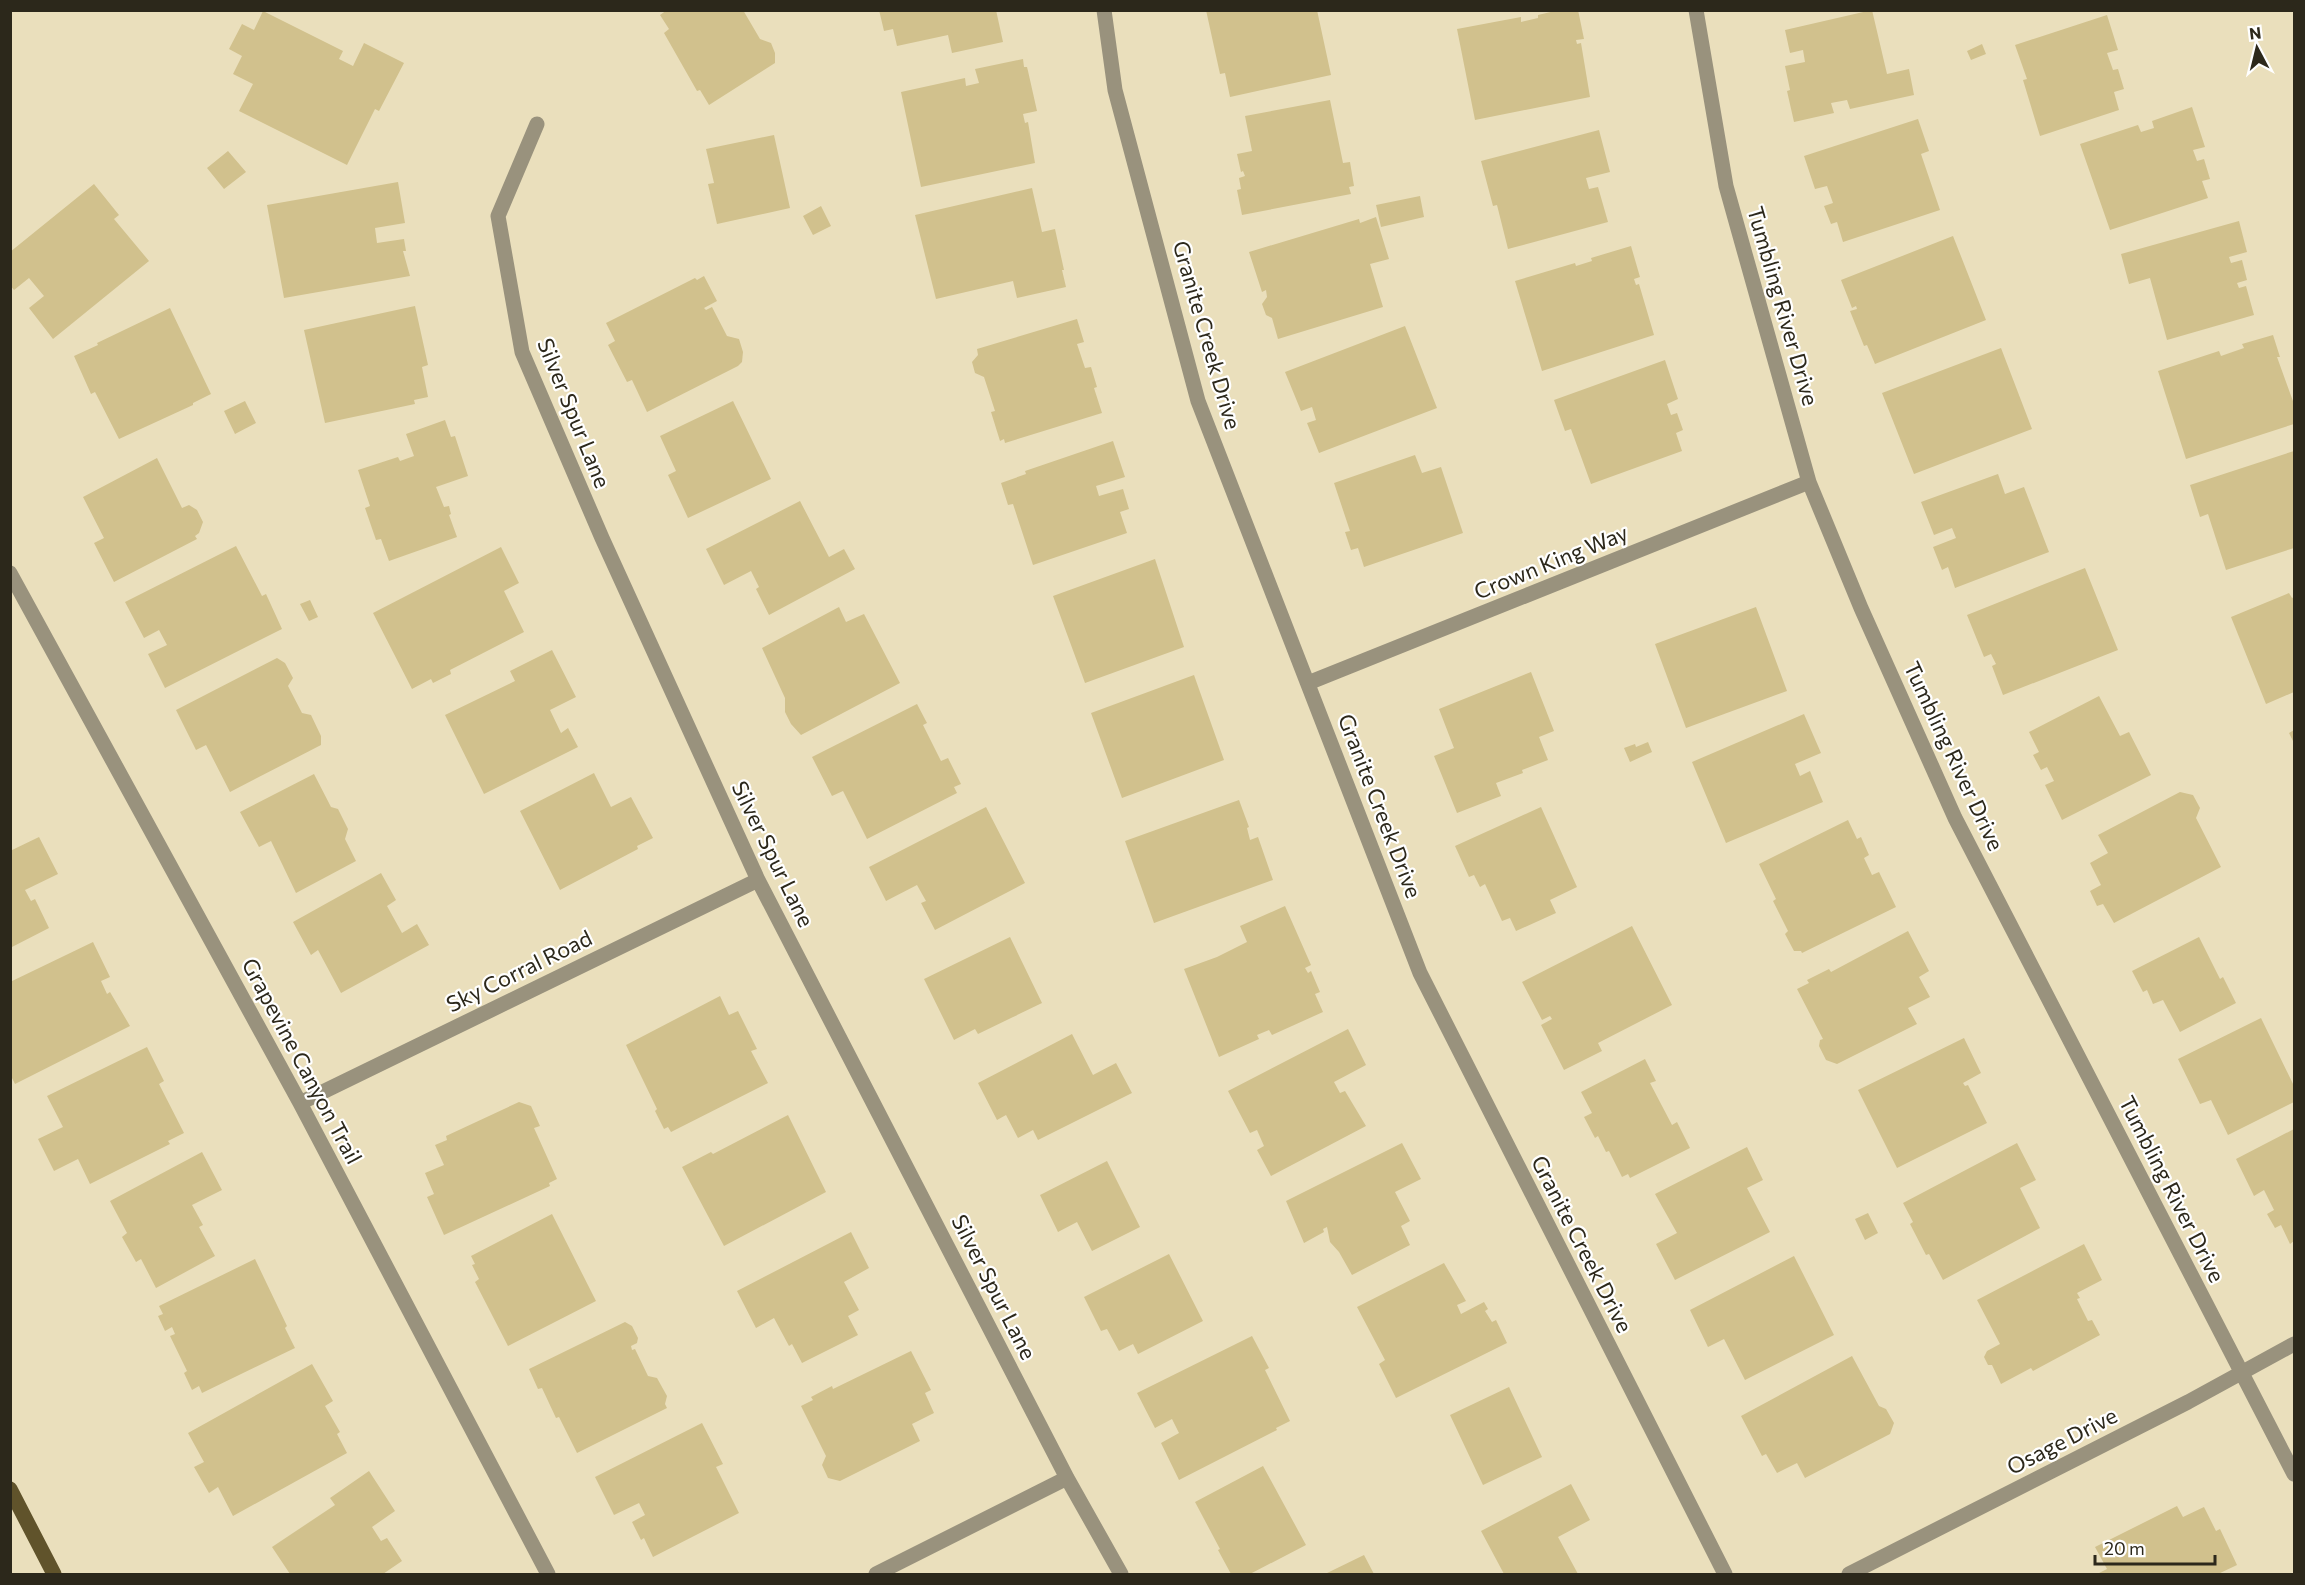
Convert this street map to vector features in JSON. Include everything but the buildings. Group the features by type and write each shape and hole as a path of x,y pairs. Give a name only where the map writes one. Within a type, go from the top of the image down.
{"main road":[{"path":"10,1489 54,1575"}],"street":[{"name":"Granite Creek Drive","path":"1104,10 1115,90 1198,401 1420,974 1725,1575"},
{"name":"Tumbling River Drive","path":"1696,10 1726,186 1809,482 1955,819 2295,1474"},
{"name":"Silver Spur Lane","path":"537,124 498,216 522,352 607,548 758,879 1067,1478 1121,1575"},
{"name":"Crown King Way","path":"1308,683 1809,482"},
{"name":"Grapevine Canyon Trail","path":"10,573 300,1103 548,1575"},
{"name":"Sky Corral Road","path":"300,1103 758,879"},
{"name":"Osage Drive","path":"1849,1575 2188,1402 2295,1344"},
{"path":"876,1575 1067,1478"}]}
